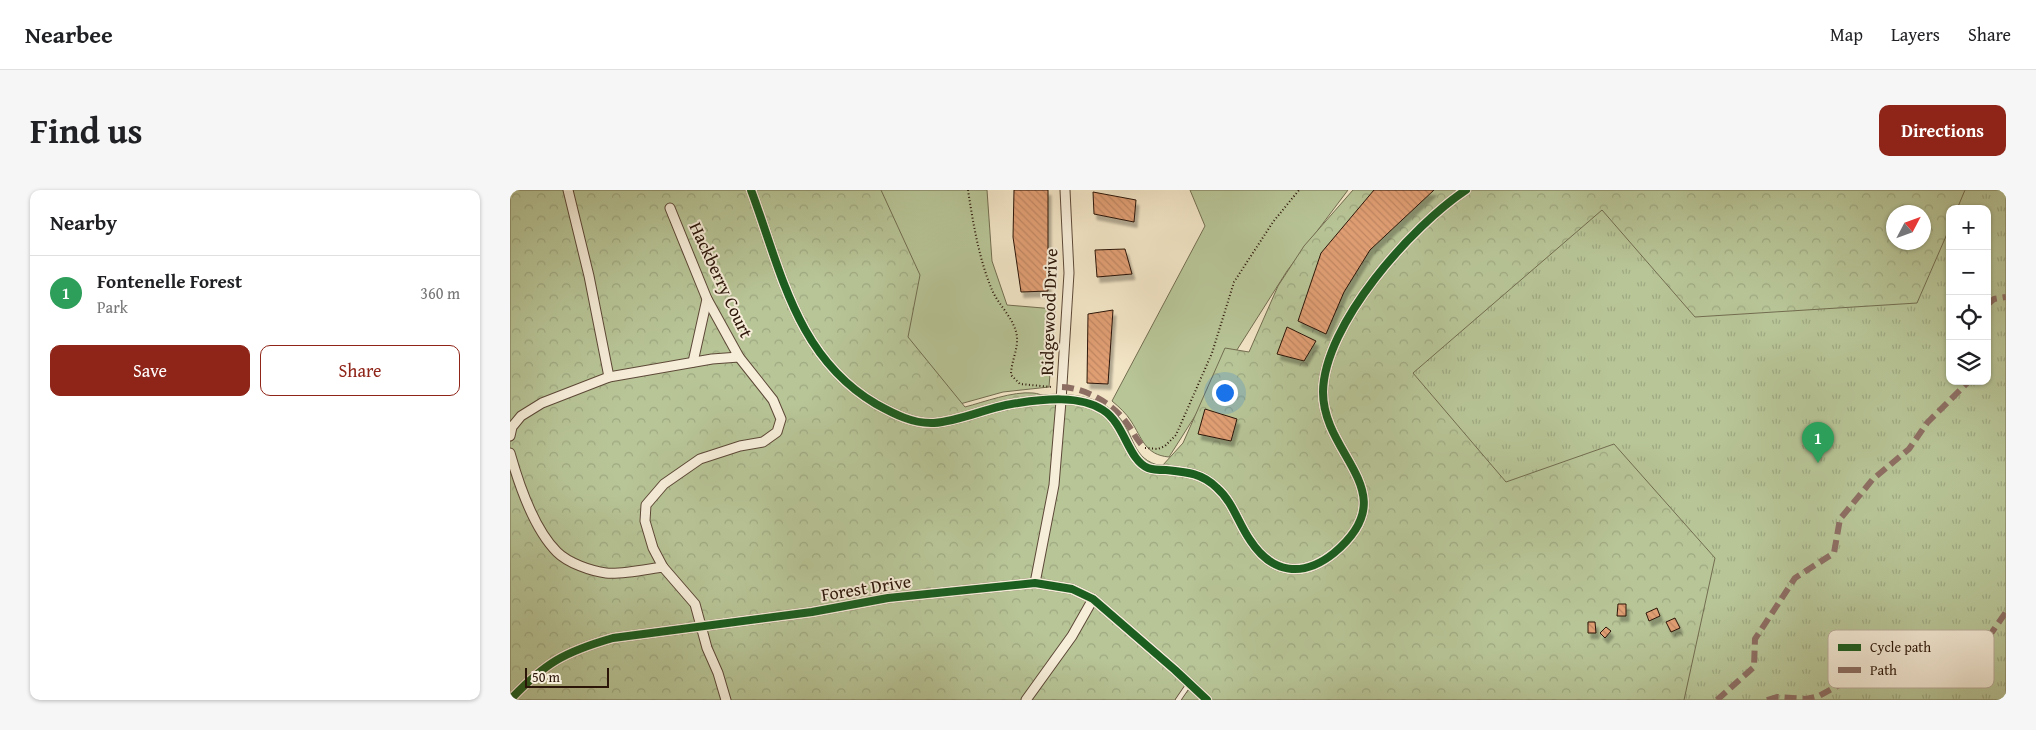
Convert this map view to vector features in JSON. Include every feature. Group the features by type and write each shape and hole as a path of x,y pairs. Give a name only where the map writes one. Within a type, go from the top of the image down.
{"street":[{"path":"568,190 589,276 609,377"},
{"path":"751,190 790,301 808,335 829,366 840,378 863,396 892,413 908,419 932,423 1008,404 1034,400 1092,404 1113,418 1121,428 1133,453 1147,467 1195,473 1217,487 1231,506 1249,539 1270,561 1287,569 1295,570 1313,567 1333,553 1351,536 1360,519 1364,500 1359,479 1330,429 1325,412 1324,378 1338,339 1353,312 1379,274 1423,225 1466,190"},
{"name":"Ridgewood Drive","path":"1035,582 1054,485 1061,401 1069,272 1065,190"},
{"name":"Hackberry Court","path":"670,208 708,299 739,357 773,400 781,419 777,432 763,442 740,446 700,459 664,484 646,505 645,521 653,548 663,567 695,604 726,700"},
{"path":"693,362 708,299"},
{"path":"510,436 512,427 521,416 542,404 609,377 693,362 739,357"},
{"path":"510,453 539,529 558,553 581,566 607,573 663,567"},
{"name":"Forest Drive","path":"510,700 533,675 557,658 581,647 613,638 812,612 888,598 1035,582 1072,589 1093,600 1207,700"},
{"path":"1026,700 1072,636 1093,600"}],"lane":[{"path":"1178,700 1189,684"}],"path":[{"path":"968,190 976,238 988,279 997,300 1012,322 1017,335 1011,375 1020,384 1062,387"},
{"path":"1145,448 1158,449 1165,446 1176,435 1212,353 1234,282 1273,222 1299,190"}],"green space":[{"path":"510,190 881,190 920,275 908,337 965,407 1008,395 1025,393 1092,401 1109,408 1116,414 1144,458 1162,466 1183,443 1225,348 1249,352 1278,286 1304,246 1353,190 2006,190 2006,700 510,700"},
{"path":"836,190 987,190 992,261 1007,305 1055,309 1049,387 1003,392 960,404 881,311"},
{"path":"1190,190 1348,190 1287,271 1169,457 1161,456 1149,449 1129,418 1112,401 1205,226"},
{"path":"1965,190 2006,190 2006,700 1684,700 1715,558 1614,444 1506,482 1413,373 1602,210 1695,317 1917,303 1946,236 1946,385 1991,385 1991,205 1959,205"}],"building":[{"path":"1014,190 1048,190 1048,291 1021,292 1013,237"},
{"path":"1374,190 1434,190 1370,250 1344,292 1326,334 1298,321 1321,253"},
{"path":"1093,192 1136,200 1134,222 1094,214"},
{"path":"1125,249 1132,274 1097,277 1095,250"},
{"path":"1113,310 1108,384 1087,383 1088,314"},
{"path":"1287,327 1316,341 1304,361 1277,354"},
{"path":"1205,409 1237,419 1231,441 1198,434"},
{"path":"1618,604 1626,604 1626,616 1617,616"},
{"path":"1657,608 1660,616 1649,621 1646,613"},
{"path":"1675,618 1680,628 1671,632 1666,622"},
{"path":"1588,622 1595,622 1596,633 1588,633"},
{"path":"1606,627 1611,631 1605,638 1600,633"}],"marked path":[{"path":"1991,302 1994,299 2006,297"},
{"path":"1717,700 1754,667 1755,639 1795,578 1834,553 1840,519 1873,479 1909,449 1927,423 1965,385"},
{"path":"1062,387 1080,390 1106,403 1120,415 1145,448"},
{"path":"1993,630 2006,612"},
{"path":"1767,700 1777,697 1806,699 1819,696 1834,688"}],"cycle path":[{"path":"751,190 783,280 809,337 827,362 849,385 876,404 897,415 926,423 944,422 997,407 1039,400 1062,399 1094,405 1110,416 1141,464 1150,469 1200,476 1217,488 1223,494 1250,540 1259,551 1268,560 1278,566 1289,569 1311,566 1334,553 1354,531 1363,511 1363,492 1326,415 1323,392 1327,365 1338,337 1354,308 1397,252 1444,206 1466,190"},
{"path":"510,700 522,687 556,660 581,648 613,638 812,612 888,598 1035,583 1072,589 1093,599 1207,700"}],"place":[{"name":"Fontenelle Forest","path":"1818,463"}]}
